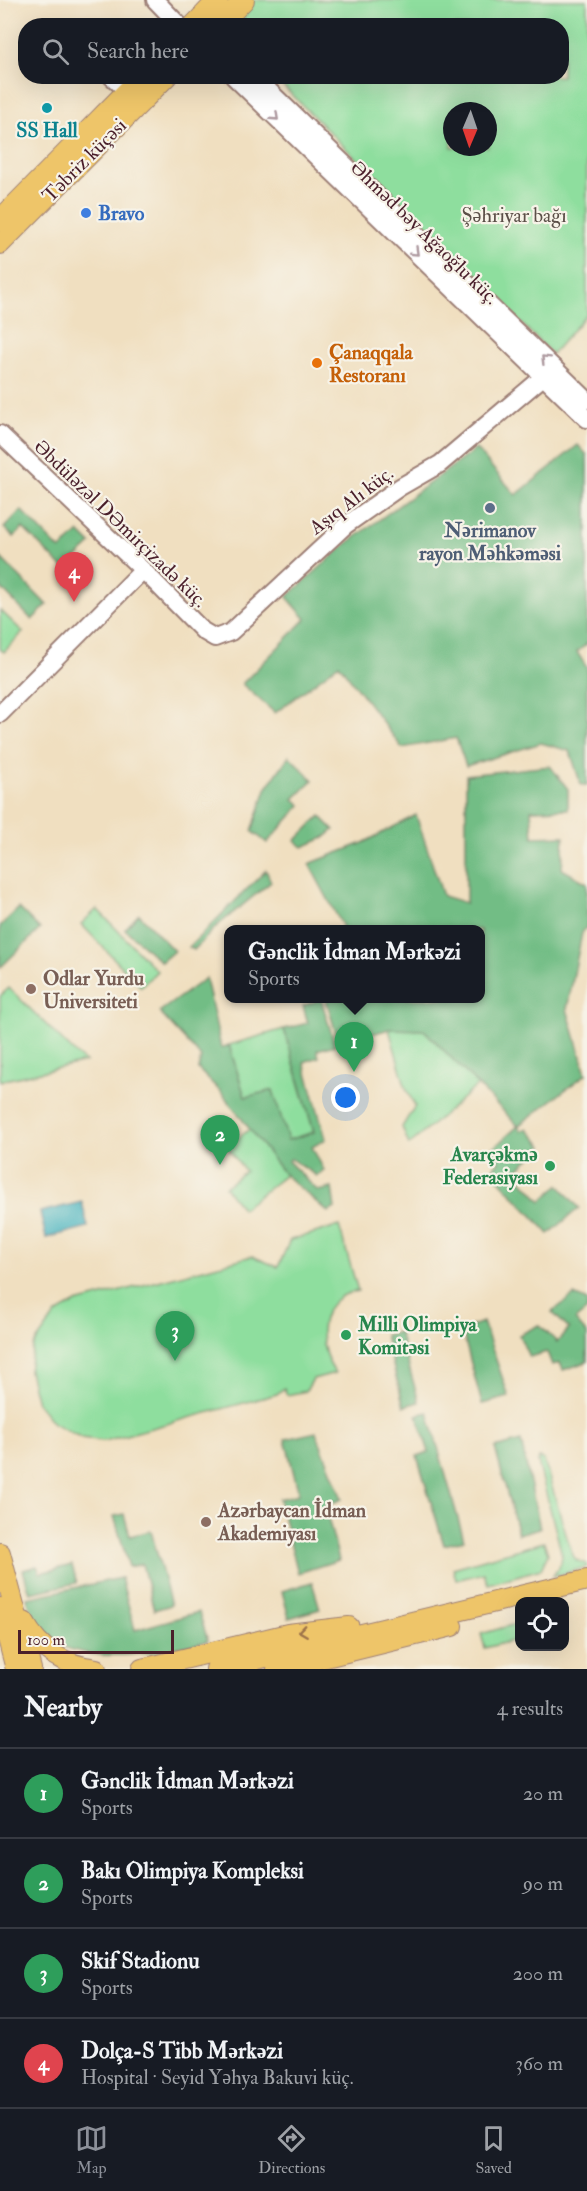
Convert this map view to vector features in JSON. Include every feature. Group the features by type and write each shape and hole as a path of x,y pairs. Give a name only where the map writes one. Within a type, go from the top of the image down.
{"main road":[{"path":"201,18 218,0"},
{"path":"227,18 244,0"},
{"name":"Təbriz küçəsi","path":"0,220 135,84"},
{"name":"Təbriz küçəsi","path":"0,244 159,84"},
{"path":"0,1553 12,1669"},
{"path":"277,1669 405,1630 587,1580"},
{"path":"569,1598 587,1593"},
{"path":"6,1603 31,1669"},
{"path":"6,1603 43,1648 68,1663 96,1669"},
{"path":"216,1669 515,1610"},
{"path":"127,1669 145,1668 288,1634 348,1627 405,1630"},
{"path":"337,1669 405,1630"},
{"path":"9,1643 16,1669"}],"street":[{"path":"155,0 172,18"},
{"path":"120,84 128,91"},
{"name":"Əhməd bəy Ağaoğlu küç.","path":"240,84 587,419"},
{"name":"Əhməd bəy Ağaoğlu küç.","path":"262,84 587,400"},
{"name":"Aşıq Alı küç.","path":"215,638 231,632 346,525 400,487 440,465 543,377"},
{"name":"Əbdüləzəl DƏmirçizadə küç.","path":"0,434 143,570 203,631 215,638"},
{"path":"0,714 143,570"}],"green space":[{"name":"Şəhriyar bağı","path":"252,0 587,0 587,314 552,354 281,84 569,84 569,18 234,18"},
{"path":"578,445 587,455 587,644 577,652 587,668 587,785 581,785 570,751 541,743 466,766 456,738 402,748 339,664 275,713 242,684 306,619 287,597 346,544 476,449 516,495"},
{"path":"21,510 60,550 79,532 91,544 64,569 23,528 14,537 4,528"},
{"path":"0,557 47,605 32,620 0,587"},
{"path":"0,610 23,632 4,652 0,649"},
{"path":"289,756 313,780 294,799 301,805 267,843 252,831 266,789"},
{"path":"550,766 568,789 568,809 531,810 533,837 564,836 562,869 587,883 587,926 582,933 567,1009 586,1074 518,1126 424,1030 389,1029 339,1044 327,1003 485,1003 485,925 342,925 309,864 363,843 416,815 443,896 466,903 466,775"},
{"path":"320,816 334,830 324,838 303,847 295,841"},
{"path":"266,870 271,882 217,926 194,950 189,947"},
{"path":"19,908 40,929 0,968 0,926"},
{"path":"97,909 157,971 141,987 81,924"},
{"path":"139,914 174,951 161,962 125,929"},
{"path":"206,978 221,1048 229,1045 245,1097 273,1090 288,1140 314,1132 284,1029 308,1023 303,1006 322,1003 335,1045 317,1050 319,1057 304,1062 326,1139 312,1147 324,1170 317,1176 291,1159 288,1161 318,1191 332,1188 335,1208 328,1212 285,1175 221,1092 198,1069 201,1057 159,1012"},
{"path":"9,988 85,1062 0,1081 0,996"},
{"path":"284,1029 314,1133 288,1140 245,1098 229,1045"},
{"path":"389,1029 424,1030 478,1085 409,1145 402,1127 415,1106 406,1089"},
{"path":"518,1126 521,1131 527,1128 543,1146 515,1172 541,1201 559,1185 579,1208 549,1234 491,1171 499,1161 491,1150"},
{"path":"250,1129 285,1175 242,1209 225,1187 245,1171 227,1147"},
{"path":"339,1226 358,1291 340,1297 326,1313 322,1333 323,1344 335,1373 313,1379 306,1391 287,1395 284,1388 277,1394 104,1441 82,1438 53,1423 37,1403 29,1371 33,1346 56,1314 76,1303 252,1256 278,1267 290,1240"},
{"path":"574,1295 587,1301 587,1310 575,1320 587,1334 587,1362 563,1370 560,1363 552,1365 547,1352 529,1357 519,1335 539,1325 557,1342 569,1329 552,1312"},
{"path":"483,1322 509,1397 482,1404 462,1330"},
{"path":"399,1332 419,1402 404,1406 385,1335"},
{"path":"428,1412 464,1540 444,1545 417,1456 429,1452 417,1415"},
{"path":"316,1432 342,1499 325,1506 339,1560 298,1573 279,1499 299,1494 285,1439"},
{"path":"521,1441 540,1528 518,1534 495,1448"},
{"path":"539,1458 544,1460 572,1554 576,1560 587,1564 587,1567 553,1576 561,1563 562,1555 538,1462"},
{"path":"124,1514 130,1536 151,1531 171,1605 154,1610 142,1564 129,1567 114,1516"},
{"path":"544,1542 548,1554 541,1569 488,1584 484,1573 456,1580 453,1568"},
{"path":"72,1565 77,1583 30,1593 23,1570 37,1566 40,1573"},
{"path":"121,1578 135,1630 199,1612 208,1641 143,1654 97,1655 57,1644 40,1632 27,1598"},
{"path":"312,1582 320,1609 289,1618 282,1591"},
{"path":"515,1624 515,1640 485,1648 481,1634"}],"water":[{"path":"82,1202 88,1227 46,1238 40,1212"}],"place":[{"name":"SS Hall","path":"47,108"},
{"name":"Bravo","path":"86,213"},
{"name":"Çanaqqala Restoranı","path":"317,363"},
{"name":"Nərimanov rayon Məhkəməsi","path":"490,508"},
{"name":"Dolça-S Tibb Mərkəzi","path":"74,602"},
{"name":"Odlar Yurdu Universiteti","path":"31,989"},
{"name":"Gənclik İdman Mərkəzi","path":"354,1072"},
{"name":"Bakı Olimpiya Kompleksi","path":"220,1165"},
{"name":"Avarçəkmə Federasiyası","path":"550,1166"},
{"name":"Milli Olimpiya Komitəsi","path":"346,1335"},
{"name":"Skif Stadionu","path":"175,1361"},
{"name":"Azərbaycan İdman Akademiyası","path":"206,1522"}]}
